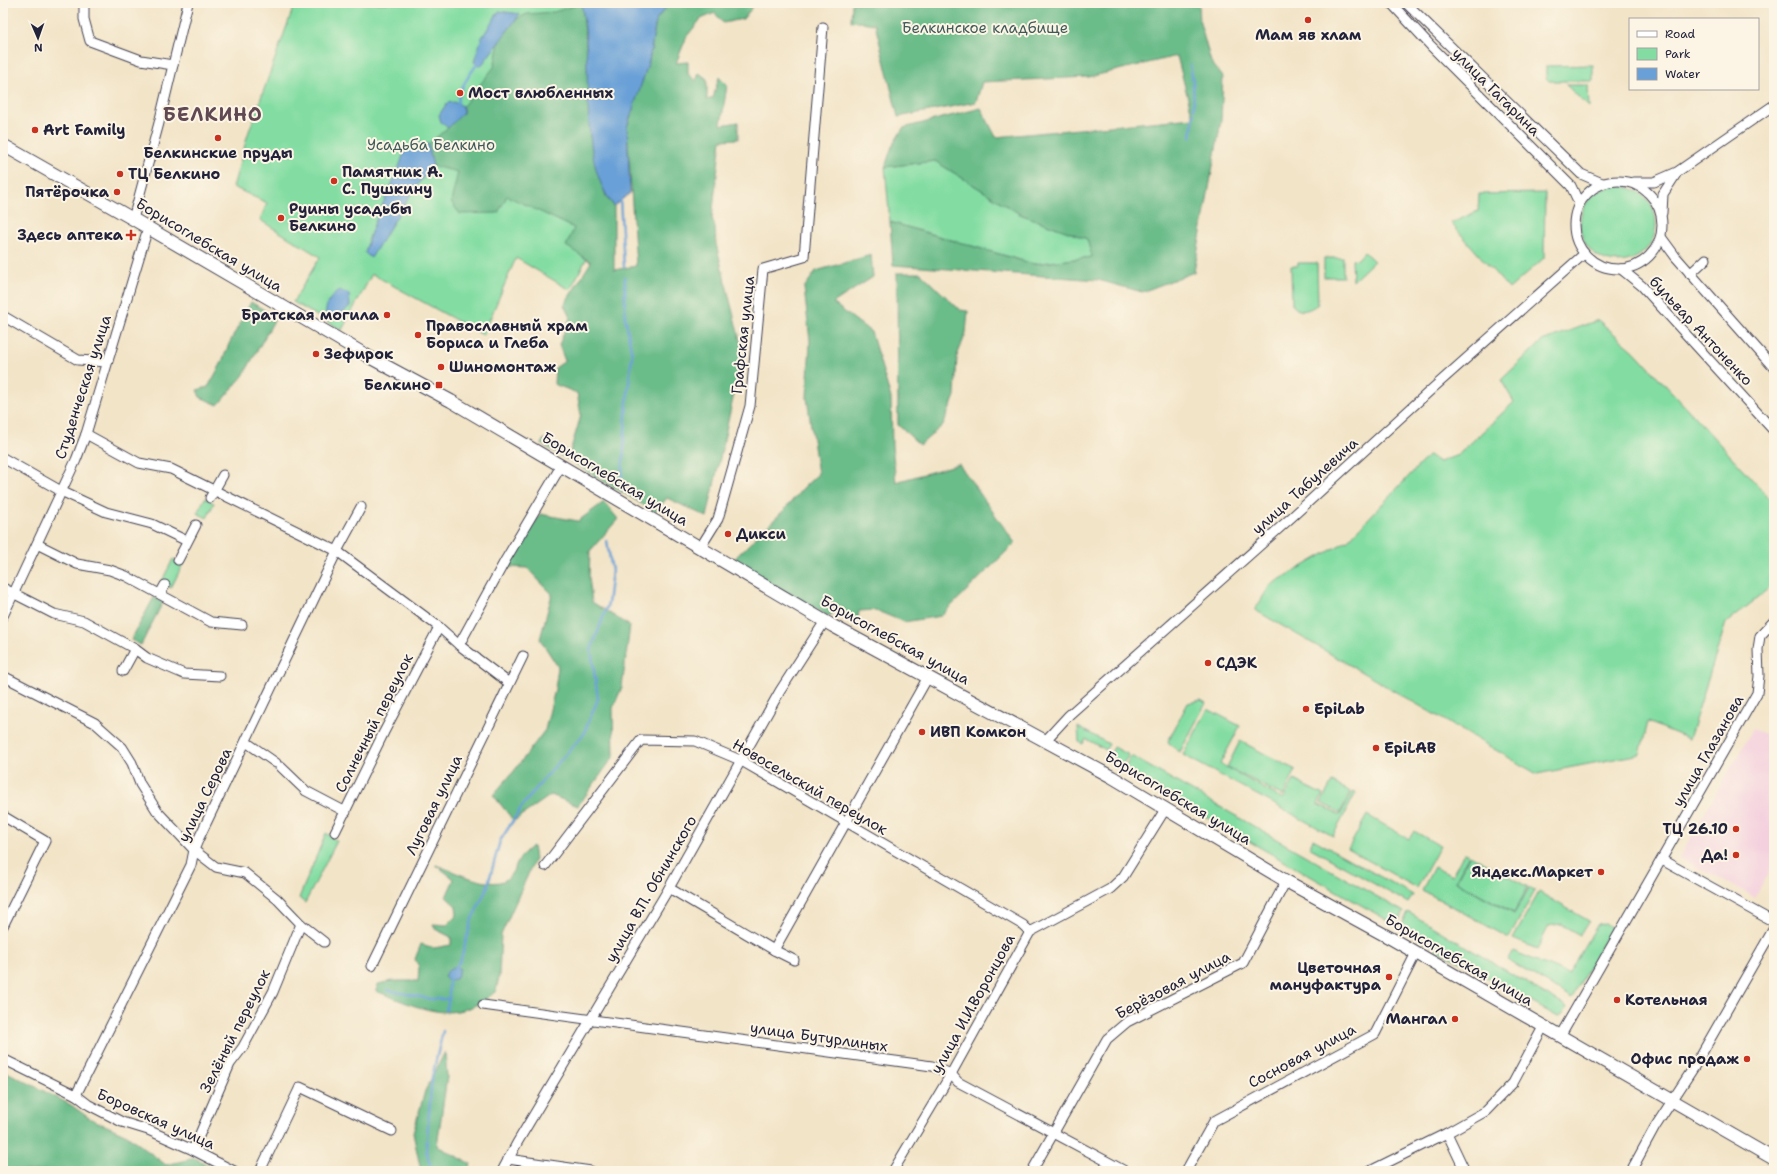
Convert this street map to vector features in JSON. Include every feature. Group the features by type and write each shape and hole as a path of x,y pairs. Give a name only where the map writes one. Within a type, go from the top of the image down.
{"street":[{"path":"84,3 84,19 90,41 141,60 173,65"},
{"path":"133,219 188,3"},
{"name":"улица Гагарина","path":"1391,3 1431,46 1570,186 1579,203"},
{"name":"улица Гагарина","path":"1406,3 1581,174 1602,183"},
{"name":"Графская улица","path":"700,548 718,519 750,406 763,269 804,257 823,27"},
{"path":"1677,172 1663,194 1661,237 1655,249 1646,259 1634,266 1621,269 1608,268 1595,263 1584,254 1574,235 1573,224 1579,203 1589,191 1602,183 1615,180 1629,182 1654,182 1662,180 1677,172 1774,105"},
{"name":"Борисоглебская улица","path":"3,145 133,219 289,311 451,401 825,621 1046,740 1166,808 1286,881 1416,953 1774,1159"},
{"path":"1629,182 1647,191 1656,202 1662,216"},
{"name":"Студенческая улица","path":"3,616 86,434 148,228"},
{"name":"бульвар Антоненко","path":"1661,237 1690,274 1771,357 1774,368"},
{"name":"улица Табулевича","path":"1046,740 1069,715 1584,254"},
{"path":"1690,274 1706,259"},
{"name":"бульвар Антоненко","path":"1621,269 1642,286 1774,431"},
{"path":"3,316 78,360 108,362"},
{"path":"86,434 139,463 171,469 215,489 337,551 439,626 459,645 509,683"},
{"path":"3,458 61,491 106,512 152,524 187,541"},
{"path":"459,645 506,559 561,466"},
{"path":"210,498 223,475"},
{"name":"улица Серова","path":"76,1095 191,864 194,850 337,551 361,507"},
{"path":"178,560 196,525"},
{"path":"37,544 78,564 110,570 160,594 211,622 242,625"},
{"path":"160,594 165,585"},
{"path":"3,588 54,614 84,621 135,649 147,658 184,674 220,676"},
{"name":"улица В.П. Обнинского","path":"502,1171 669,888 780,691 825,621"},
{"name":"улица Глазанова","path":"1560,1036 1757,693 1759,676 1758,649 1760,636 1774,621"},
{"name":"Солнечный переулок","path":"336,832 384,732 439,626"},
{"path":"122,672 135,649"},
{"name":"Луговая улица","path":"372,966 523,656"},
{"path":"3,676 94,723 107,732 122,747 132,763 140,784 157,811 194,850 216,867 245,873 276,899 300,924 324,942"},
{"path":"774,950 928,677"},
{"name":"Новосельский переулок","path":"545,866 642,740 695,741 740,760 1023,925 1030,932"},
{"path":"246,742 278,765 306,791 346,812"},
{"name":"улица И.И.Воронцова","path":"893,1171 951,1074 1030,932 1110,889 1123,877 1166,808"},
{"path":"3,816 45,841 3,926"},
{"path":"1662,860 1774,922"},
{"name":"Берёзовая улица","path":"1032,1171 1107,1039 1127,1022 1243,963 1286,881"},
{"path":"669,888 774,950 794,960"},
{"name":"Зелёный переулок","path":"193,1150 230,1064 244,1047 273,992 300,924"},
{"path":"1631,1171 1655,1127 1672,1101 1774,928"},
{"name":"Сосновая улица","path":"1186,1171 1214,1121 1374,1034 1416,953"},
{"name":"улица Бутурлиных","path":"484,1005 932,1066 951,1074 958,1082 1125,1171"},
{"path":"1370,1171 1447,1133 1486,1111 1513,1083 1543,1027"},
{"name":"Боровская улица","path":"3,1059 76,1095 89,1105 122,1122 148,1130 193,1150 234,1171"},
{"path":"260,1171 300,1087 392,1131"},
{"path":"1447,1133 1465,1171"},
{"path":"508,1159 591,1171"}],"shaded area":[{"path":"1753,729 1774,738 1774,864 1755,897 1679,858"}],"green space":[{"name":"Усадьба Белкино","path":"295,3 582,3 597,170 606,196 614,206 570,290 516,258 483,335 372,274 342,330 293,302 320,257 260,220 267,203 233,187 248,134"},
{"path":"582,3 587,55 590,136 597,170 606,196 614,206 614,270 636,266 627,127 649,61 656,20 670,3 756,3 743,19 723,23 715,13 701,19 687,36 676,63 688,62 688,74 696,81 699,73 707,79 707,100 713,98 719,77 727,85 721,125 738,122 738,139 721,140 712,218 715,227 716,244 743,353 707,517 667,498 655,512 541,444 544,439 570,452 581,415 577,393 554,384 555,368 565,361 559,345 570,317 564,305 591,262 566,246 574,228 507,196 498,213 460,214 451,202 458,172 433,166 428,144 448,128 463,113 463,106 494,67 500,38 515,20 527,14 554,12"},
{"name":"Белкинское кладбище","path":"852,3 1199,3 1200,23 1211,62 1223,77 1221,121 1194,272 1142,292 1098,280 893,265 890,222 1033,264 1092,257 1087,239 1020,214 935,161 885,167 892,146 903,128 981,108 996,137 1193,118 1177,56 1089,77 982,82 976,102 898,117 875,24 851,21"},
{"path":"1593,65 1593,81 1549,81 1546,78 1546,66"},
{"path":"1566,85 1588,85 1589,107"},
{"path":"935,161 1020,214 1087,239 1092,257 1034,264 890,222 885,167"},
{"path":"1611,186 1625,186 1639,192 1650,203 1656,217 1656,231 1653,239 1645,251 1639,256 1625,262 1611,262 1597,256 1586,245 1580,231 1580,217 1586,203 1597,192"},
{"path":"1545,193 1544,258 1509,289 1451,223 1478,211 1479,194"},
{"path":"1364,252 1374,261 1353,281 1352,260 1358,259"},
{"path":"871,255 873,277 833,303 871,332 891,398 892,446 896,482 959,464 1015,543 941,616 904,622 875,610 859,611 858,619 838,611 828,616 747,570 733,560 818,474 807,398 810,341 804,288 816,271"},
{"path":"1324,258 1343,258 1343,277 1324,277"},
{"path":"1298,263 1317,263 1318,304 1308,310 1298,309 1292,304 1291,266 1298,266"},
{"path":"897,273 921,273 960,310 968,311 966,333 957,356 955,396 943,425 920,445 898,425"},
{"path":"251,302 276,317 243,376 218,405 200,397 197,390 208,387 221,364 229,344"},
{"path":"1598,320 1634,351 1774,503 1774,585 1726,623 1689,739 1648,722 1640,754 1537,774 1255,610 1270,585 1347,541 1429,455 1439,462 1458,455 1514,402 1501,380 1542,341"},
{"path":"205,498 214,503 207,518 197,513"},
{"path":"604,502 618,519 590,551 589,577 592,602 630,626 622,687 613,708 614,756 578,806 551,795 514,821 493,795 514,771 545,730 555,689 558,667 540,639 552,594 527,568 506,567 540,514 578,521"},
{"path":"173,559 183,564 171,588 161,583"},
{"path":"154,597 163,602 141,645 131,640"},
{"path":"1201,700 1206,703 1180,752 1170,745 1168,741 1188,703"},
{"path":"1208,709 1240,726 1220,764 1283,799 1294,780 1323,795 1318,804 1340,815 1353,792 1356,793 1333,836 1183,755"},
{"path":"1078,727 1109,744 1106,750 1086,739 1083,744 1079,742"},
{"path":"1240,741 1296,770 1283,796 1227,767"},
{"path":"1114,747 1129,755 1122,765 1109,756"},
{"path":"1131,756 1404,912 1396,925 1124,770"},
{"path":"1332,782 1351,792 1340,813 1321,803"},
{"path":"1367,815 1409,839 1414,831 1440,846 1417,888 1348,849"},
{"path":"326,833 337,841 305,903 299,898"},
{"path":"1313,839 1413,895 1408,903 1309,847"},
{"path":"533,846 535,859 501,935 499,976 496,991 481,1002 466,1009 452,1012 422,1008 376,991 378,984 392,981 418,981 419,967 415,959 421,944 434,948 451,945 451,937 435,929 433,924 447,925 457,915 456,906 446,897 454,879 436,865 473,879 494,883 509,877 522,856"},
{"path":"1464,853 1469,855 1455,881 1514,914 1529,888 1535,891 1509,938 1422,890 1434,867 1452,876"},
{"path":"1470,855 1528,887 1514,913 1456,881"},
{"path":"1539,892 1589,921 1580,935 1560,924 1549,926 1537,949 1513,939"},
{"path":"1408,912 1567,1007 1563,1014 1558,1017 1400,929"},
{"path":"1605,923 1611,927 1572,998 1507,960 1513,951 1568,974 1598,924"},
{"path":"445,1052 447,1077 437,1146 471,1164 469,1171 421,1171 413,1133 425,1091"},
{"path":"3,1070 71,1105 89,1118 127,1135 166,1165 195,1158 218,1171 3,1171"}],"water":[{"path":"581,3 670,3 656,20 649,61 627,127 630,193 614,206 602,186 594,163 588,109 585,26"},
{"path":"499,11 520,14 481,66 474,62 481,39"},
{"path":"454,102 463,106 463,113 448,128 441,122 439,115 447,103"},
{"path":"420,143 428,144 433,166 414,189 371,258 365,253 373,226 396,175 405,149"},
{"path":"339,290 349,294 350,306 338,317 325,318 328,302"},
{"path":"456,967 460,969 456,979 448,981 444,977 446,973 448,970"}],"waterway":[{"path":"458,103 462,87 477,64"},
{"path":"1190,64 1193,81 1194,109"},
{"path":"1191,137 1194,113"},
{"path":"620,198 624,267"},
{"path":"621,489 632,355 625,316 625,277"},
{"path":"454,970 461,959 472,919 487,888 500,841 523,805 583,735 598,699 591,650 608,604 612,571 607,541"},
{"path":"446,1010 449,999 449,979"},
{"path":"388,990 430,999 449,999"},
{"path":"432,1171 426,1150 432,1077 443,1031"}],"place":[{"name":"Мам яв хлам","path":"1308,20"},
{"name":"Мост влюбленных","path":"460,93"},
{"name":"Art Family","path":"35,130"},
{"name":"Белкинские пруды","path":"218,138"},
{"name":"ТЦ Белкино","path":"120,174"},
{"name":"Памятник А. С. Пушкину","path":"334,181"},
{"name":"Пятёрочка","path":"117,192"},
{"name":"Руины усадьбы Белкино","path":"281,218"},
{"name":"Здесь аптека","path":"131,235"},
{"name":"Братская могила","path":"387,315"},
{"name":"Православный храм Бориса и Глеба","path":"418,335"},
{"name":"Зефирок","path":"316,354"},
{"name":"Шиномонтаж","path":"441,367"},
{"name":"Белкино","path":"439,385"},
{"name":"Дикси","path":"728,534"},
{"name":"СДЭК","path":"1208,663"},
{"name":"EpiLab","path":"1306,709"},
{"name":"ИВП Комкон","path":"922,732"},
{"name":"EpiLAB","path":"1376,748"},
{"name":"ТЦ 26.10","path":"1736,829"},
{"name":"Да!","path":"1736,855"},
{"name":"Яндекс.Маркет","path":"1601,872"},
{"name":"Цветочная мануфактура","path":"1389,977"},
{"name":"Котельная","path":"1617,1000"},
{"name":"Мангал","path":"1455,1019"},
{"name":"Офис продаж","path":"1747,1059"}],"district":[{"name":"БЕЛКИНО","path":"213,114"}]}
